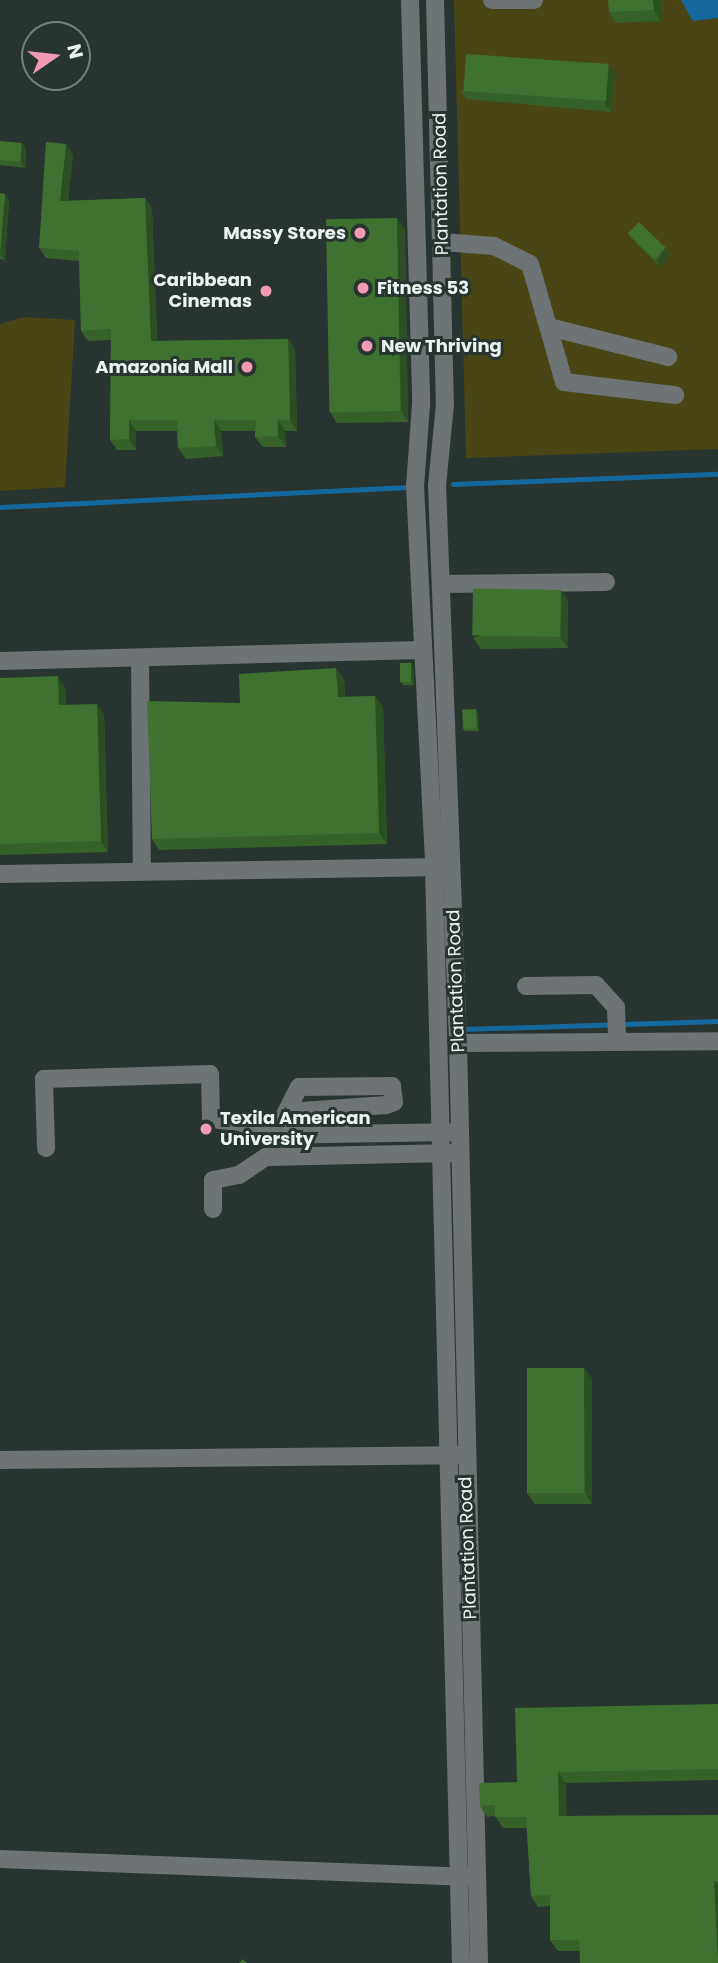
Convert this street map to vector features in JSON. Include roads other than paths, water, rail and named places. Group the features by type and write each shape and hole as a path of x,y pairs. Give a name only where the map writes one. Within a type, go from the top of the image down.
{"street":[{"name":"Plantation Road","path":"410,0 423,650 434,867 446,1455 461,1963"},
{"name":"Plantation Road","path":"435,0 445,404 437,485 453,866 465,1455 480,1963"},
{"path":"492,0 534,0"},
{"path":"442,242 495,246 519,255 537,275 564,383 675,395"},
{"path":"549,327 668,357"},
{"path":"442,584 606,582"},
{"path":"0,661 140,660 423,650"},
{"path":"140,660 142,871"},
{"path":"0,874 453,866"},
{"path":"526,986 596,985 616,1007 617,1041"},
{"path":"458,1043 718,1041"},
{"path":"46,1148 44,1079 210,1074 211,1119 240,1122 271,1135 458,1132"},
{"path":"266,1157 271,1135 288,1112 299,1087 392,1086 389,1105 288,1112"},
{"path":"213,1209 213,1180 239,1175 266,1157 459,1152"},
{"path":"0,1460 465,1455"},
{"path":"0,1859 478,1878"}],"water":[{"path":"681,0 718,0 718,18 693,21"}],"waterway":[{"path":"453,484 718,474"},
{"path":"0,507 405,487"},
{"path":"464,1029 718,1021"}],"place":[{"name":"Massy Stores","path":"360,233"},
{"name":"Fitness 53","path":"363,288"},
{"name":"Caribbean Cinemas","path":"266,291"},
{"name":"New Thriving","path":"367,346"},
{"name":"Amazonia Mall","path":"247,367"},
{"name":"Texila American University","path":"206,1129"}]}
